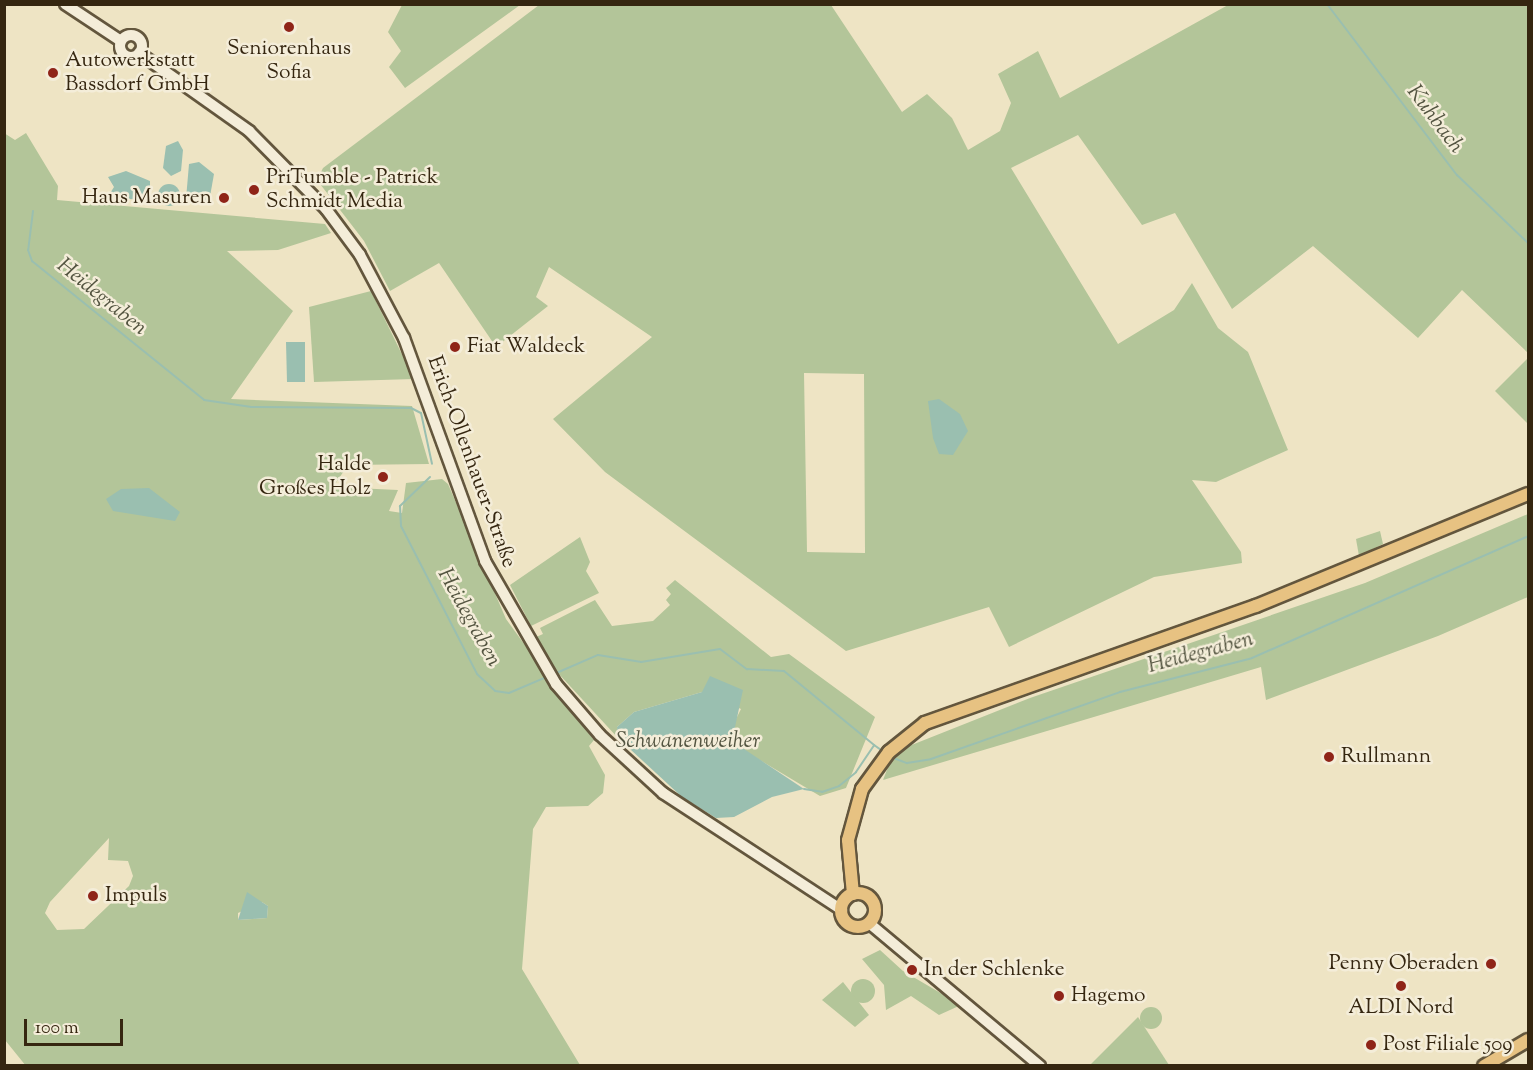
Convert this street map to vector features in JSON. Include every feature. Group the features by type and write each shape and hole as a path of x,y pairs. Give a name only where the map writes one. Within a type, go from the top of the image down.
{"main road":[{"path":"853,894 872,901 869,923 849,924 842,910 853,894 848,856 851,820 862,789 881,761 898,743 952,710 1256,606 1528,494"},
{"path":"1484,1065 1528,1041"}],"street":[{"name":"Erich-Ollenhauer-Straße","path":"65,4 121,41 137,38 139,53 249,131 318,201 360,255 404,338 485,561 550,676 600,735 663,793 720,835 842,910"},
{"path":"869,923 1040,1065"}],"shaded area":[{"path":"402,4 520,5 405,88 389,67 401,51 388,32"},
{"path":"539,5 831,5 902,112 927,94 952,118 968,150 1000,131 1011,103 998,74 1038,51 1060,98 1228,5 1528,5 1528,353 1462,290 1418,338 1313,246 1232,309 1175,213 1142,225 1078,135 1011,168 1118,344 1174,310 1192,283 1218,328 1248,352 1288,450 1216,482 1192,480 1241,552 1242,563 1154,577 1009,647 989,607 846,651 605,472 553,419 652,337 549,267 536,297 548,306 496,347 439,263 390,291 364,241 317,180 323,168","holes":["804,373 864,374 865,553 807,552"]},
{"path":"4,133 15,140 26,133 58,186 57,200 325,224 331,233 278,250 227,251 293,311 231,399 412,406 429,464 348,465 333,487 398,490 389,511 402,513 406,483 442,479 448,484 506,619 594,740 589,746 605,775 603,793 588,806 546,807 533,829 522,969 580,1065 26,1066 5,1040","holes":["109,838 108,860 128,861 133,876 129,886 84,929 57,930 45,913 50,902","262,902 268,906 267,918 238,920 238,913"]},
{"path":"371,291 414,379 314,382 309,307"},
{"path":"1528,358 1528,424 1495,391"},
{"path":"1528,514 1528,597 1438,636 1266,700 1261,667 883,780 894,752 1030,698 1365,583"},
{"path":"1380,531 1383,544 1359,556 1356,539"},
{"path":"580,537 590,562 586,571 599,593 531,626 510,585"},
{"path":"675,580 771,657 789,654 875,717 846,788 820,796 748,753 732,741 730,731 741,709 702,692 634,712 617,727 618,738 557,672 534,638 543,634 540,628 595,600 612,626 653,621 670,605 666,600 671,594 666,588"},
{"path":"880,950 903,971 961,1005 939,1015 911,996 886,1010 884,985 862,959"},
{"path":"863,979 872,982 875,991 872,1000 863,1003 854,1000 851,991 854,982"},
{"path":"843,982 869,1015 855,1027 822,1000"},
{"path":"1151,1007 1159,1010 1162,1018 1159,1026 1151,1029 1143,1026 1140,1018 1143,1010"},
{"path":"1138,1017 1169,1065 1090,1065"}],"water":[{"path":"178,141 183,150 181,171 171,176 163,168 166,146"},
{"path":"199,162 214,174 209,202 186,199 189,164"},
{"path":"126,171 150,181 150,200 107,198 114,187 108,177"},
{"path":"169,184 177,187 180,195 177,203 169,206 161,203 158,195 161,187"},
{"path":"286,342 305,342 305,382 287,382"},
{"path":"939,399 960,414 968,431 953,455 939,454 933,438 928,401"},
{"path":"149,488 180,512 175,521 113,511 106,499 121,489"},
{"name":"Schwanenweiher","path":"710,676 743,690 732,741 804,789 772,797 734,817 716,818 682,797 618,738 617,727 634,712 702,692"},
{"path":"247,892 268,906 267,918 238,920"}],"waterway":[{"name":"Kuhbach","path":"1327,4 1457,175 1528,243"},
{"name":"Heidegraben","path":"33,211 28,250 32,261 204,400 251,407 411,408 421,413 432,464"},
{"name":"Heidegraben","path":"430,477 400,506 401,526 477,674 495,691 509,693 549,676"},
{"name":"Heidegraben","path":"891,757 907,763 931,759 1120,692 1252,658 1528,536"},
{"name":"Heidegraben","path":"554,674 598,655 641,662 720,649 747,669 784,671 874,745"},
{"name":"Heidegraben","path":"804,789 822,792 839,786 856,772 874,745 884,752"}],"place":[{"name":"Seniorenhaus Sofia","path":"289,27"},
{"name":"Autowerkstatt Bassdorf GmbH","path":"53,73"},
{"name":"PriTumble - Patrick Schmidt Media","path":"254,190"},
{"name":"Haus Masuren","path":"224,198"},
{"name":"Fiat Waldeck","path":"455,347"},
{"name":"Halde Großes Holz","path":"383,477"},
{"name":"Rullmann","path":"1329,757"},
{"name":"Impuls","path":"93,896"},
{"name":"Penny Oberaden","path":"1491,964"},
{"name":"In der Schlenke","path":"912,970"},
{"name":"ALDI Nord","path":"1401,986"},
{"name":"Hagemo","path":"1059,996"},
{"name":"Post Filiale 509","path":"1371,1045"}]}
